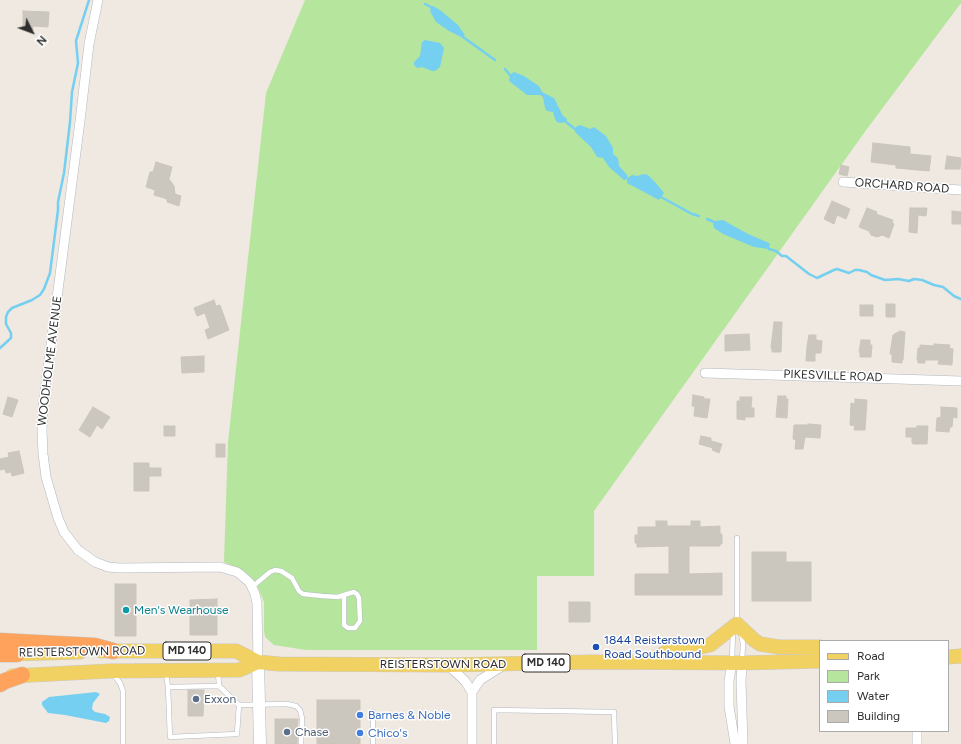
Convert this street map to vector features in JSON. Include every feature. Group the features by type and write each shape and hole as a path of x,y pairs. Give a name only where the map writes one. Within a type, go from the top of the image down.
{"highway":[{"path":"0,641 95,646 113,650"},
{"path":"0,654 17,654"},
{"path":"0,684 22,675"}],"main road":[{"path":"647,663 676,647 701,647 710,645 737,624 760,644 779,647 819,647"},
{"name":"REISTERSTOWN ROAD","path":"17,654 113,650 236,651 258,662 279,664 448,665 590,662 647,663 819,661"},
{"path":"949,657 961,656"},
{"name":"REISTERSTOWN ROAD","path":"0,676 110,671 239,670 258,662"}],"street":[{"name":"WOODHOLME AVENUE","path":"98,0 90,36 43,406 42,430 46,478 58,518 71,542 86,557 95,562 108,567 120,568 220,567 237,572 246,579 252,587 257,603 258,662"},
{"name":"ORCHARD ROAD","path":"843,182 961,190"},
{"name":"PIKESVILLE ROAD","path":"705,372 961,381"},
{"path":"258,662 260,744"},
{"path":"735,744 729,706 729,681 737,662"},
{"path":"737,662 743,744"},
{"path":"472,692 480,680 505,664"},
{"path":"448,665 466,681 472,692 472,744"},
{"path":"917,732 918,744"}],"lane":[{"path":"737,538 737,624 742,634 737,662"},
{"path":"252,587 270,572 275,570 281,571 292,578 299,591 303,594 338,596 354,592 359,598 360,621 353,629 344,625 344,595"},
{"path":"737,624 732,633 737,662"},
{"path":"218,670 219,686 239,705 293,704 300,710 302,718 301,744"},
{"path":"110,671 120,683 123,690 123,744"},
{"path":"165,671 168,687 170,737 237,734 239,705"},
{"path":"168,687 219,686"},
{"path":"494,744 494,710 614,712 615,744"},
{"path":"373,712 373,744"}],"green space":[{"path":"305,0 961,0 961,3 864,133 594,511 594,576 537,576 537,650 306,650 274,645 265,637 264,602 257,585 244,571 224,562 228,442 266,93"}],"water":[{"path":"433,6 458,25 465,35 461,37 436,22 430,11 431,7"},
{"path":"425,40 440,43 444,48 440,67 435,71 422,67 417,68 414,65 414,62 420,56 422,42"},
{"path":"514,72 524,76 539,86 542,92 554,98 563,116 567,119 566,122 557,122 553,112 547,111 545,108 543,97 540,95 527,95 509,81 510,75"},
{"path":"580,125 590,129 594,127 606,136 613,148 613,154 618,158 619,166 628,178 632,175 648,175 664,193 659,200 627,183 627,179 624,180 609,167 603,158 597,157 591,147 575,132 576,127"},
{"path":"723,220 748,234 769,243 769,249 754,247 723,234 714,228 713,224 715,221"},
{"path":"96,692 100,694 93,703 92,709 95,712 105,714 110,717 109,721 106,723 48,713 42,705 42,702 49,697"}],"building":[{"path":"23,11 49,12 48,27 33,26 33,30 23,30"},
{"path":"873,143 910,147 910,154 931,156 929,171 896,168 896,165 871,162"},
{"path":"947,156 961,158 960,169 945,169"},
{"path":"156,162 172,167 169,179 174,186 175,194 181,196 179,206 167,202 167,199 154,195 155,190 146,187 150,172 153,172"},
{"path":"841,165 849,167 847,176 839,174"},
{"path":"832,201 850,209 846,219 837,215 834,224 824,219"},
{"path":"867,208 877,212 876,214 893,220 892,223 894,224 889,238 882,235 877,237 871,235 869,231 859,227"},
{"path":"910,208 927,208 926,216 918,215 917,233 909,232"},
{"path":"952,211 961,212 961,224 952,224"},
{"path":"214,300 216,306 220,305 229,330 208,339 205,330 210,328 205,313 197,316 194,308"},
{"path":"886,304 895,304 895,317 886,317"},
{"path":"860,305 873,305 873,316 860,316"},
{"path":"774,322 782,322 781,352 772,352 771,348"},
{"path":"900,331 905,332 902,363 892,362 892,354 890,354 893,335"},
{"path":"749,334 750,350 725,351 725,335"},
{"path":"809,335 816,335 816,340 822,341 821,353 815,353 815,361 806,361"},
{"path":"861,340 870,340 870,345 872,345 871,357 860,357 859,352"},
{"path":"934,344 950,345 949,348 953,349 952,365 938,364 939,360 925,360 925,363 918,363 918,348 920,348 920,345 934,346"},
{"path":"204,356 204,372 182,373 181,357"},
{"path":"693,395 704,397 704,399 710,399 707,418 694,416 695,406 692,406"},
{"path":"778,396 786,396 786,399 788,399 787,418 776,417"},
{"path":"8,397 18,400 12,417 3,414"},
{"path":"740,397 752,397 751,408 754,408 754,417 745,417 745,420 737,419 737,401 740,401"},
{"path":"855,399 867,400 865,430 854,430 855,426 850,425 851,403 855,404"},
{"path":"93,407 110,417 102,429 97,425 90,437 79,430"},
{"path":"941,407 957,408 957,418 953,417 952,427 950,427 949,432 936,431 937,418 941,417"},
{"path":"794,425 821,425 820,438 805,437 803,449 795,449 796,440 793,439"},
{"path":"164,426 175,426 175,436 164,436"},
{"path":"917,426 928,426 927,444 913,444 912,437 906,437 906,428 917,428"},
{"path":"701,436 711,438 711,441 722,444 719,453 712,450 713,448 699,444"},
{"path":"216,444 225,444 225,457 216,457"},
{"path":"19,451 24,473 12,476 11,472 6,473 5,469 0,470 0,459 9,457 8,453"},
{"path":"134,463 149,463 149,468 161,468 161,476 149,476 149,491 134,491"},
{"path":"656,521 667,521 667,526 691,526 691,521 700,521 700,527 720,526 722,544 720,544 720,546 689,546 689,574 722,573 722,595 635,595 635,574 669,574 669,546 637,547 637,543 635,543 635,535 638,535 638,527 656,527"},
{"path":"752,552 786,552 786,562 811,562 811,601 752,601"},
{"name":"Men's Wearhouse","path":"115,584 136,584 136,636 115,636"},
{"path":"217,599 217,635 190,635 190,600"},
{"path":"569,602 590,602 590,622 569,622"},
{"name":"Exxon","path":"188,690 204,690 203,716 188,716"},
{"path":"317,700 360,700 360,744 317,744"},
{"name":"Chase","path":"275,719 298,719 297,744 275,744"}],"waterway":[{"path":"0,348 11,338 11,333 6,324 8,312 12,308 40,295 50,273 58,202 64,173 72,92 78,63 76,41 89,0"},
{"path":"425,4 431,7"},
{"path":"463,37 495,60"},
{"path":"505,69 510,75"},
{"path":"566,122 575,129"},
{"path":"661,197 692,214 699,216"},
{"path":"707,219 714,222"},
{"path":"769,249 776,251 782,256 786,256 809,274 817,278 837,269 849,273 859,270 885,280 922,280 943,287 954,296 961,299"}],"place":[{"name":"Men's Wearhouse","path":"126,610"},
{"name":"1844 Reisterstown Road Southbound","path":"596,647"},
{"name":"Exxon","path":"196,699"},
{"name":"Barnes & Noble","path":"360,715"},
{"name":"Chase","path":"287,732"},
{"name":"Chico's","path":"360,733"}]}
